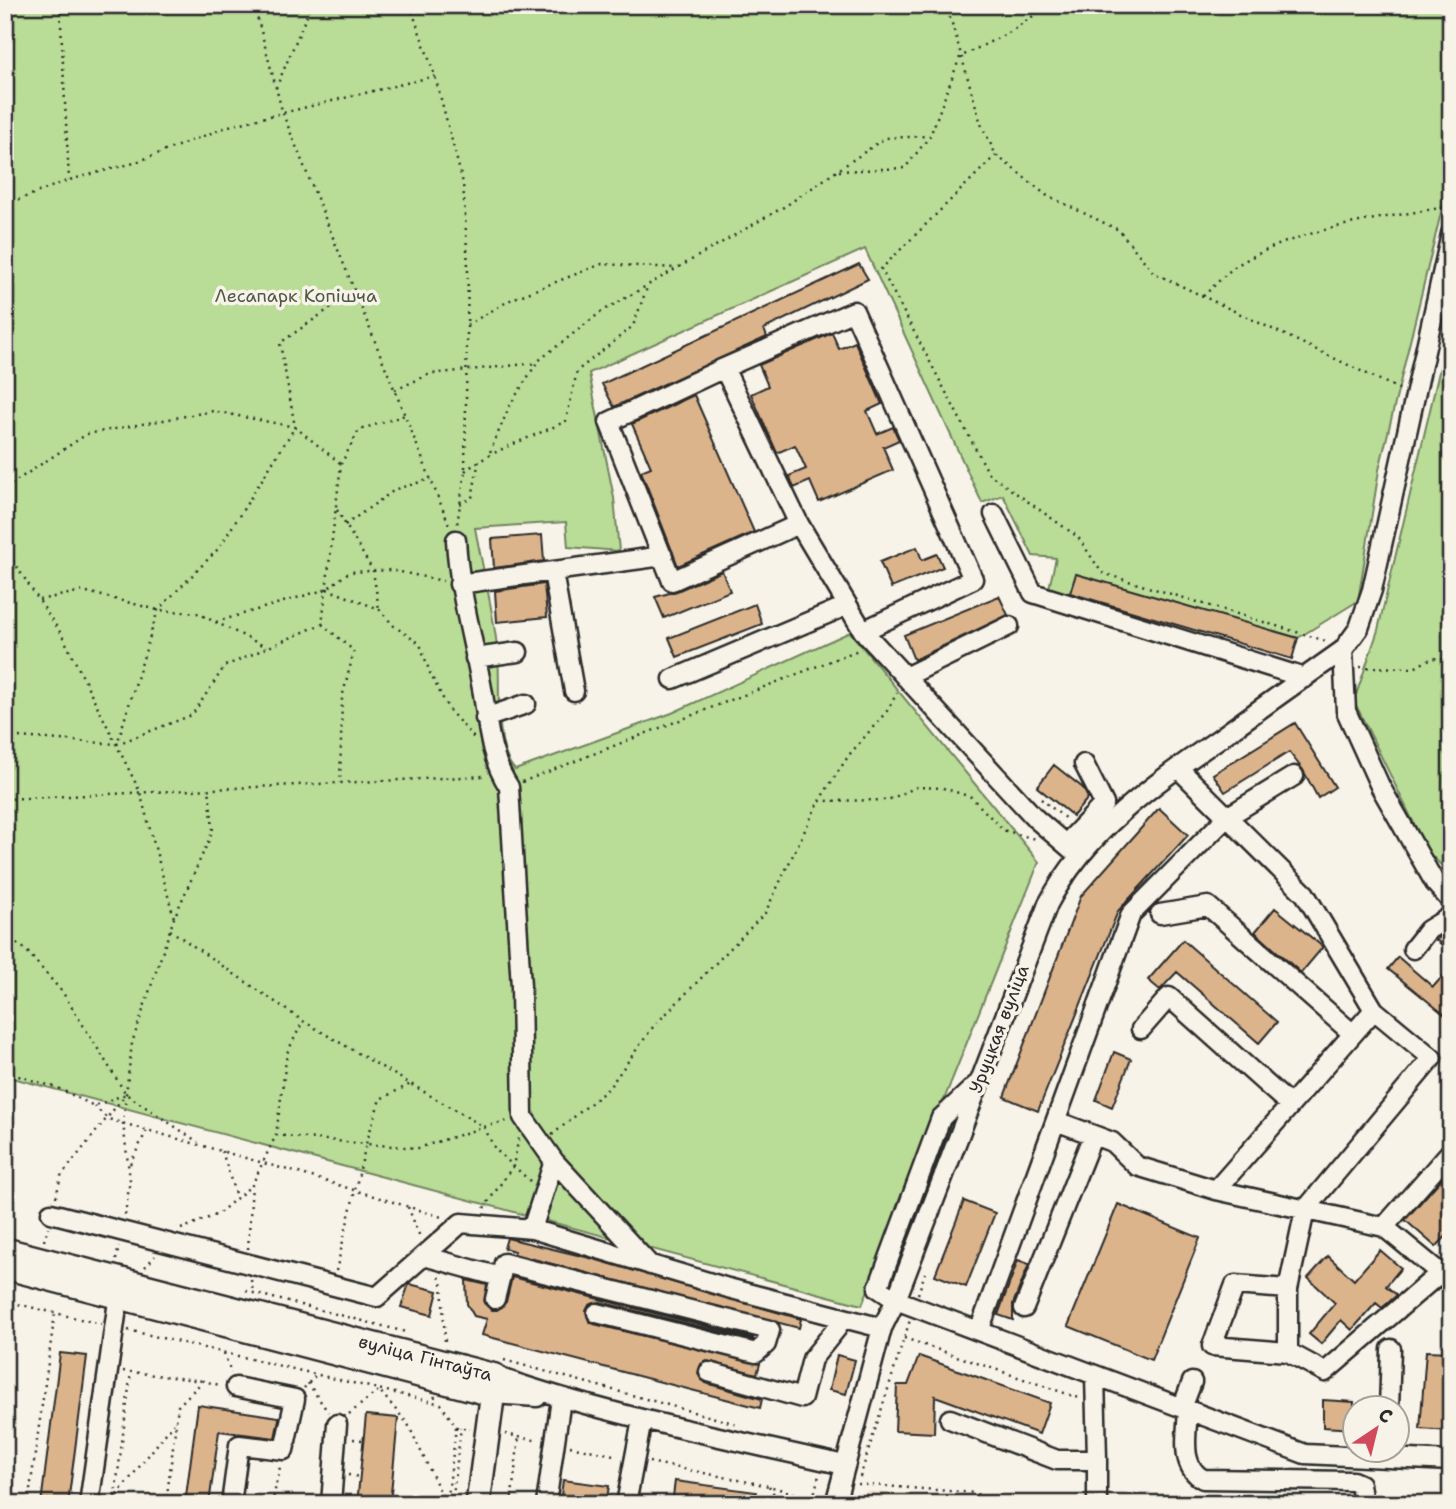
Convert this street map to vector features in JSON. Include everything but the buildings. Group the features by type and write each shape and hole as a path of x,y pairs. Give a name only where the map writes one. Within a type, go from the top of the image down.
{"main road":[{"name":"вуліца Гінтаўта","path":"6,1262 119,1280 495,1376"},
{"path":"478,1504 495,1376"}],"street":[{"path":"1451,234 1369,601 1343,659 1346,711 1375,774 1435,883 1451,901"},
{"path":"799,524 672,580 609,422 854,311 973,579 869,638"},
{"path":"724,368 799,524 846,607 869,638 1036,819 1066,844"},
{"path":"994,514 1033,593 1305,678"},
{"path":"455,539 459,584 485,718 502,775 521,987 523,1117 554,1161 650,1265"},
{"path":"459,584 663,556"},
{"path":"553,572 574,691"},
{"path":"673,678 846,607"},
{"path":"905,677 1009,626"},
{"path":"475,658 518,652"},
{"path":"1066,844 1103,827 1178,768 1305,678 1343,659"},
{"path":"485,718 526,704"},
{"path":"1066,844 1104,804 1084,764"},
{"path":"1178,768 1305,894 1374,1010 1432,1058 1305,1210 1288,1289 1288,1352"},
{"path":"979,1331 1131,914 1227,817 1294,776"},
{"name":"Уруцкая вуліца","path":"835,1504 882,1328 896,1300 1048,904 1066,844"},
{"path":"1160,914 1208,906 1353,1034"},
{"path":"1413,949 1428,930 1451,916"},
{"path":"1141,1029 1169,997 1290,1105"},
{"path":"1216,1190 1374,1010"},
{"path":"1056,1121 1112,1142 1138,1166 1216,1190 1384,1227 1446,1278 1325,1372 1288,1352 1212,1346 1235,1285 1288,1289"},
{"path":"1024,1308 1093,1135"},
{"path":"1384,1227 1451,1151"},
{"path":"532,1229 554,1161"},
{"path":"51,1213 377,1297 424,1256 468,1224 532,1229 650,1265 882,1328"},
{"path":"424,1256 500,1277"},
{"path":"495,1299 504,1262 770,1330 766,1344 756,1353 597,1313"},
{"path":"89,1504 119,1280"},
{"path":"896,1300 1305,1454 1340,1454"},
{"path":"709,1372 802,1398 812,1359 837,1328 840,1318"},
{"path":"1389,1394 1391,1349"},
{"path":"1095,1375 1097,1504"},
{"path":"495,1376 561,1399 642,1420 846,1459"},
{"path":"1192,1382 1185,1409 1187,1461 1192,1473 1203,1479 1353,1481 1360,1484 1363,1504"},
{"path":"231,1504 239,1445 284,1450 295,1399 236,1387"},
{"path":"546,1504 561,1399"},
{"path":"950,1419 1057,1460 1097,1460"},
{"path":"626,1504 642,1420"},
{"path":"331,1504 337,1424"},
{"path":"1410,1457 1451,1461"}],"path":[{"path":"5,6 22,5"},
{"path":"60,5 69,180"},
{"path":"254,5 283,114 455,539"},
{"path":"276,88 307,15 308,5"},
{"path":"410,5 435,76 463,183 467,326 465,471 455,539"},
{"path":"942,5 951,20 981,124 996,155 1046,195 1119,230 1154,273 1414,396"},
{"path":"839,171 905,168 930,136 960,57 1010,32 1049,5"},
{"path":"5,205 69,180 134,163 229,126 435,76"},
{"path":"490,452 510,405 537,363 601,312 787,205 885,138 930,136"},
{"path":"996,155 881,268 989,474 1078,537 1102,573 1325,641 1343,659 1414,668 1432,658 1451,660"},
{"path":"1203,296 1238,265 1296,239 1343,224 1451,206"},
{"path":"467,326 512,299 602,264 677,268"},
{"path":"465,471 490,452 525,441 566,421 577,371 633,326 648,285"},
{"path":"117,744 158,610 219,548 295,427 280,343 355,291"},
{"path":"395,390 430,374 537,363"},
{"path":"5,488 87,435 213,411 295,427 341,464"},
{"path":"323,624 341,464 359,430 405,415"},
{"path":"460,504 471,498 479,460"},
{"path":"345,525 396,489 431,479"},
{"path":"336,509 373,571 379,608"},
{"path":"5,549 62,635 141,792 174,918"},
{"path":"5,558 10,556"},
{"path":"216,622 327,589 349,572 391,570 459,584"},
{"path":"327,589 379,608 394,626 420,644 430,673 449,710 502,775"},
{"path":"39,600 83,591 158,610 197,613 267,648"},
{"path":"5,736 117,744 192,715 225,666 323,624"},
{"path":"323,624 354,651 342,698 340,784"},
{"path":"5,799 502,775 869,638"},
{"path":"542,1144 608,1089 653,1027 765,913 819,801 849,755 887,711 905,677"},
{"path":"819,801 888,800 917,787 943,788 971,797 1003,830 1066,844"},
{"path":"119,1280 130,1165 123,1123 132,1043 174,918 213,831 209,788"},
{"path":"170,930 303,1021 484,1127 495,1149 543,1194"},
{"path":"5,936 25,949 63,993 126,1094 158,1112 200,1144"},
{"path":"143,1268 184,1227 218,1214 252,1185 276,1135 287,1053 303,1021"},
{"path":"5,1072 58,1088 94,1105 108,1119 468,1224 513,1166 523,1117 418,1148 276,1135"},
{"path":"333,1285 354,1191 380,1099 411,1084"},
{"path":"94,1105 126,1094"},
{"path":"51,1213 61,1176 126,1094"},
{"path":"130,1165 147,1130"},
{"path":"222,1151 229,1182 236,1198"},
{"path":"252,1185 248,1264 253,1293"},
{"path":"408,1208 418,1226 424,1256 442,1282 445,1344"},
{"path":"855,1494 926,1268"},
{"path":"5,1301 433,1402"},
{"path":"321,1308 410,1334"},
{"path":"28,1504 55,1313"},
{"path":"904,1338 1096,1404"},
{"path":"109,1369 236,1387 224,1353"},
{"path":"114,1504 131,1372"},
{"path":"495,1376 749,1427"},
{"path":"166,1504 178,1406 203,1381"},
{"path":"308,1383 337,1424 379,1390"},
{"path":"379,1390 408,1424 447,1504"},
{"path":"115,1497 176,1421"},
{"path":"447,1504 459,1427 452,1504"},
{"path":"511,1504 519,1437"},
{"path":"272,1504 284,1450"},
{"path":"846,1459 866,1457"},
{"path":"858,1484 975,1493 994,1504"},
{"path":"780,1504 769,1486 827,1504"}],"shaded area":[{"path":"866,1491 1000,1504 863,1504"}],"green space":[{"name":"Лесапарк Копішча","path":"5,5 1451,5 1451,171 1379,470 1358,601 1298,638 1076,574 1070,595 1049,588 1056,558 1033,556 1003,495 982,503 865,249 589,373 614,498 619,551 568,547 566,522 475,528 496,639 503,747 515,770 672,713 850,632 1039,862 862,1305 5,1076"},
{"path":"1451,321 1451,875 1428,852 1354,701 1378,630"}]}
